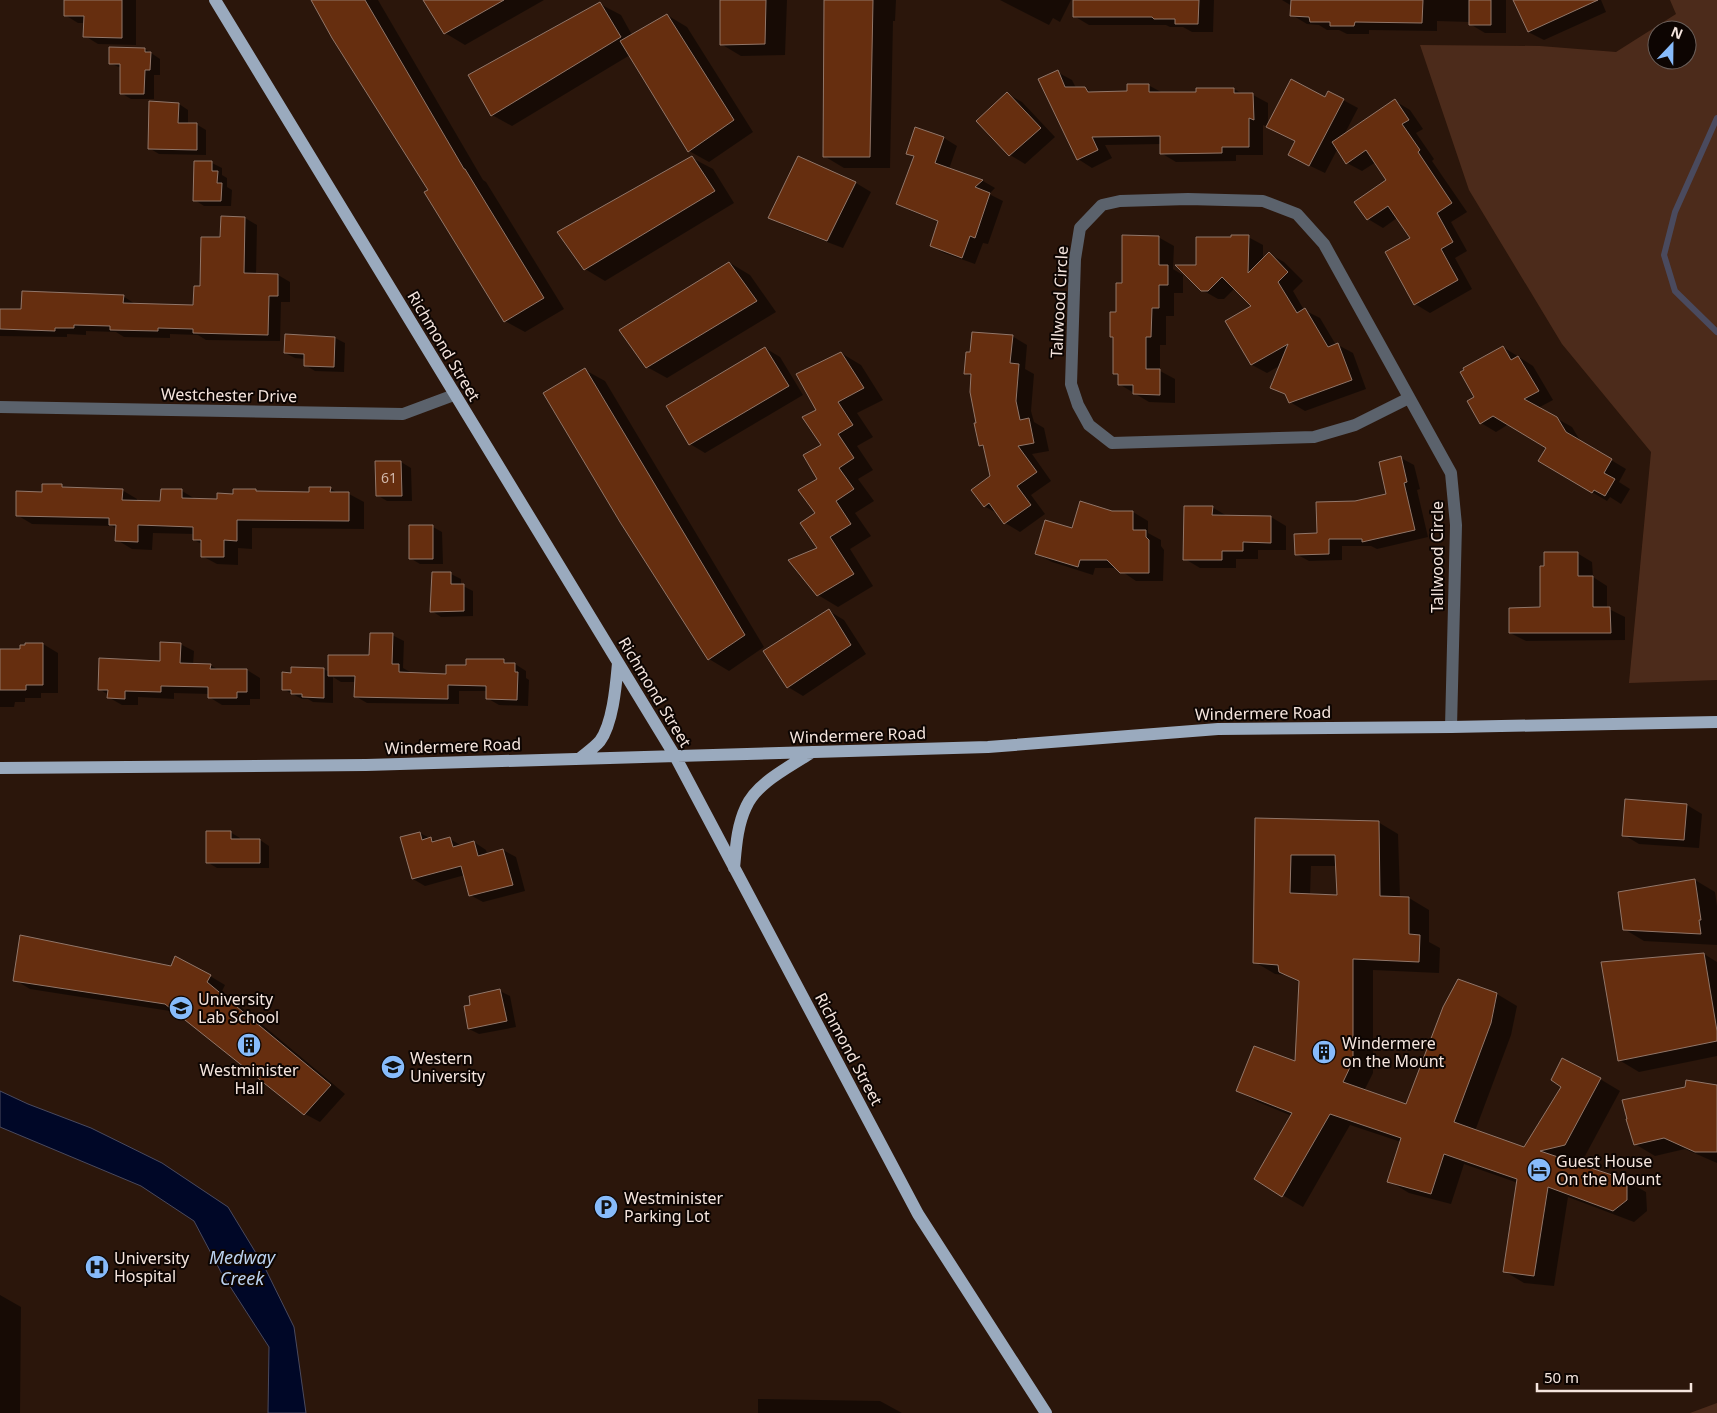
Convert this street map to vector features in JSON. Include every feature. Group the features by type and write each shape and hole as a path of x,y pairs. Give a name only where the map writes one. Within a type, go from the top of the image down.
{"main road":[{"name":"Richmond Street","path":"215,0 674,756 918,1214 1046,1413"},
{"path":"579,759 599,742 604,732 615,695 618,663"},
{"name":"Windermere Road","path":"0,768 332,766 988,747 1218,729 1717,722"},
{"path":"734,868 737,837 747,805 758,790 812,752"}],"street":[{"name":"Tallwood Circle","path":"1410,398 1355,424 1314,437 1112,443 1089,425 1078,405 1071,384 1075,258 1080,228 1102,205 1120,201 1188,199 1263,201 1297,214 1324,244 1410,398 1451,473 1456,525 1451,727"},
{"name":"Westchester Drive","path":"0,407 403,414 454,394"}],"shaded area":[{"path":"1670,0 1717,0 1717,680 1629,683 1651,452 1562,344 1469,190 1420,45 1540,46 1616,52 1647,32 1647,70 1697,70 1697,20 1667,20 1676,14"},
{"path":"1717,1403 1717,1413 1690,1413"}],"water":[{"name":"Medway Creek","path":"0,1091 91,1128 162,1163 228,1207 265,1268 294,1327 306,1413 268,1413 269,1347 222,1274 194,1221 141,1186 0,1127"}],"building":[{"path":"64,0 122,0 122,38 83,37 84,16 64,16"},
{"path":"311,0 365,0 464,169 544,298 504,322 424,192 428,190 332,38"},
{"path":"423,0 504,0 444,34"},
{"path":"720,0 766,0 765,44 720,45"},
{"path":"824,0 873,0 870,157 823,157"},
{"path":"1073,0 1199,0 1198,24 1175,24 1175,19 1154,19 1152,17 1073,17"},
{"path":"1291,0 1423,0 1422,23 1355,22 1354,26 1330,26 1330,22 1310,22 1309,17 1290,16"},
{"path":"1469,0 1491,0 1491,25 1469,25"},
{"path":"1513,0 1598,0 1528,32"},
{"path":"600,2 621,37 491,116 468,75"},
{"path":"667,14 734,120 688,152 620,41"},
{"path":"109,47 145,48 145,52 151,52 150,70 145,70 144,94 120,94 120,64 109,64"},
{"path":"1058,70 1065,87 1085,87 1088,92 1127,91 1127,84 1149,84 1149,92 1196,92 1196,88 1234,88 1234,93 1253,93 1254,120 1249,118 1249,147 1222,147 1222,153 1160,154 1160,136 1092,137 1098,150 1077,160 1038,79"},
{"path":"1291,79 1325,97 1328,91 1344,99 1309,166 1288,155 1295,141 1266,127"},
{"path":"1007,92 1041,128 1009,156 976,121"},
{"path":"1395,99 1409,120 1402,124 1452,203 1437,213 1453,242 1441,249 1458,280 1414,305 1385,252 1410,238 1388,206 1367,220 1354,202 1386,180 1366,150 1346,164 1332,142"},
{"path":"149,101 179,103 178,123 197,123 197,150 148,149"},
{"path":"915,127 944,137 935,163 983,180 975,187 990,193 975,238 970,236 962,258 930,246 938,221 896,204 914,156 906,154"},
{"path":"692,156 715,191 584,270 557,232"},
{"path":"798,156 856,182 827,241 768,218"},
{"path":"194,161 212,161 212,171 218,171 217,183 222,183 221,201 193,201"},
{"path":"221,216 245,217 244,273 278,274 278,296 269,296 268,335 193,333 193,329 158,328 158,331 110,330 110,326 74,325 74,328 55,328 55,331 0,329 0,309 21,309 22,291 124,295 123,303 193,305 194,286 200,286 201,237 220,237"},
{"path":"1122,235 1159,236 1159,265 1168,265 1168,285 1159,285 1159,308 1152,308 1151,337 1146,337 1146,369 1160,369 1160,395 1133,394 1133,385 1118,385 1118,374 1113,374 1113,337 1110,337 1110,312 1116,312 1116,283 1122,283"},
{"path":"1231,235 1249,235 1248,273 1269,252 1288,272 1278,282 1297,313 1305,308 1328,347 1338,343 1352,380 1289,403 1285,394 1270,388 1288,344 1251,365 1225,321 1251,306 1222,277 1208,291 1201,291 1175,265 1196,265 1196,237 1231,237"},
{"path":"729,262 757,301 646,368 619,330"},
{"path":"972,332 1013,335 1010,363 1019,364 1016,401 1020,420 1029,418 1034,443 1018,446 1037,472 1017,486 1031,505 1004,524 989,503 984,507 971,490 990,476 983,445 979,446 974,423 976,423 970,392 971,374 964,374 966,352 970,352"},
{"path":"285,334 335,337 334,367 304,366 304,354 284,353"},
{"path":"1503,346 1511,360 1518,356 1539,391 1524,399 1557,417 1566,432 1612,459 1604,473 1615,479 1605,496 1594,490 1592,493 1538,461 1546,448 1493,416 1480,424 1467,401 1474,397 1460,372 1464,370 1463,368"},
{"path":"765,347 789,386 689,445 666,406"},
{"path":"841,352 864,388 838,402 853,425 838,434 854,458 839,468 854,489 836,501 851,524 830,537 854,574 817,596 788,560 817,548 800,523 815,513 798,490 817,479 803,455 821,445 802,417 816,410 796,374"},
{"path":"585,368 745,635 708,660 620,522 543,393"},
{"path":"1401,456 1407,482 1404,483 1415,530 1362,542 1362,539 1329,539 1329,554 1295,555 1294,534 1317,533 1316,502 1355,501 1386,494 1379,462"},
{"path":"375,461 401,461 402,496 376,496"},
{"path":"42,484 62,484 62,487 123,489 122,500 160,501 161,489 182,489 182,498 217,499 217,493 233,494 233,489 309,492 309,487 331,487 330,492 349,492 349,521 237,520 237,541 224,540 224,557 201,557 201,540 193,540 193,527 138,525 138,542 115,541 116,525 109,525 109,518 16,516 16,491 42,492"},
{"path":"1080,501 1112,511 1133,511 1133,530 1146,530 1146,537 1149,540 1149,573 1120,573 1107,560 1080,560 1078,567 1035,554 1045,520 1072,528"},
{"path":"1184,506 1213,506 1212,515 1271,516 1271,543 1243,542 1243,551 1222,551 1222,560 1183,560"},
{"path":"409,525 433,525 433,559 409,559"},
{"path":"1544,552 1578,552 1578,576 1593,576 1593,607 1610,607 1611,633 1509,633 1509,608 1540,607 1540,566 1544,566"},
{"path":"432,572 451,572 451,584 464,584 464,611 430,612"},
{"path":"829,609 851,645 787,688 763,651"},
{"path":"370,633 393,633 392,664 399,664 399,672 446,674 446,665 466,665 466,659 504,659 504,663 515,663 515,672 518,672 517,700 486,699 486,686 448,685 448,699 354,697 355,676 328,676 328,655 369,655"},
{"path":"160,642 181,643 180,663 211,664 210,669 247,669 247,692 237,692 237,698 208,698 208,687 161,686 161,692 125,691 125,699 107,698 108,690 98,690 99,658 160,661"},
{"path":"25,643 43,643 43,685 26,685 26,690 0,690 0,649 20,649 20,645 25,645"},
{"path":"291,667 324,668 324,698 302,697 302,694 291,694 291,690 282,690 282,672 291,673"},
{"path":"1625,799 1687,804 1684,840 1622,836"},
{"name":"Windermere on the Mount","path":"1255,818 1379,821 1380,896 1409,897 1409,934 1420,935 1419,962 1353,959 1353,1061 1343,1082 1406,1104 1443,1007 1458,979 1497,993 1491,1023 1454,1122 1524,1147 1561,1087 1551,1080 1562,1058 1601,1078 1565,1145 1540,1151 1627,1180 1627,1200 1613,1211 1548,1187 1534,1276 1503,1272 1517,1179 1444,1154 1431,1194 1387,1182 1401,1138 1330,1114 1282,1197 1254,1179 1292,1113 1236,1091 1254,1046 1295,1061 1299,981 1279,972 1278,965 1253,963","holes":["1291,855 1335,855 1337,895 1290,893"]},
{"path":"206,831 231,831 231,839 260,839 260,863 206,863"},
{"path":"420,832 422,840 431,837 432,842 450,837 453,847 474,841 478,856 503,849 513,885 469,896 461,866 412,879 400,837"},
{"path":"1695,879 1701,920 1699,920 1701,934 1623,930 1618,892"},
{"name":"Westminister Hall","path":"20,935 171,966 175,956 211,975 207,982 331,1085 304,1115 165,1004 13,981"},
{"path":"1704,953 1717,1041 1618,1061 1601,962"},
{"path":"500,989 507,1021 468,1029 464,1006 470,1005 469,996"},
{"path":"1686,1080 1717,1085 1717,1152 1695,1152 1664,1138 1634,1145 1622,1100 1685,1087"}],"waterway":[{"path":"1717,118 1675,212 1664,255 1675,291 1717,332"}],"place":[{"name":"University Lab School","path":"181,1008"},
{"name":"Westminister Hall","path":"249,1045"},
{"name":"Windermere on the Mount","path":"1324,1052"},
{"name":"Western University","path":"393,1067"},
{"name":"Guest House On the Mount","path":"1539,1170"},
{"name":"Westminister Parking Lot","path":"606,1207"},
{"name":"University Hospital","path":"97,1267"}]}
